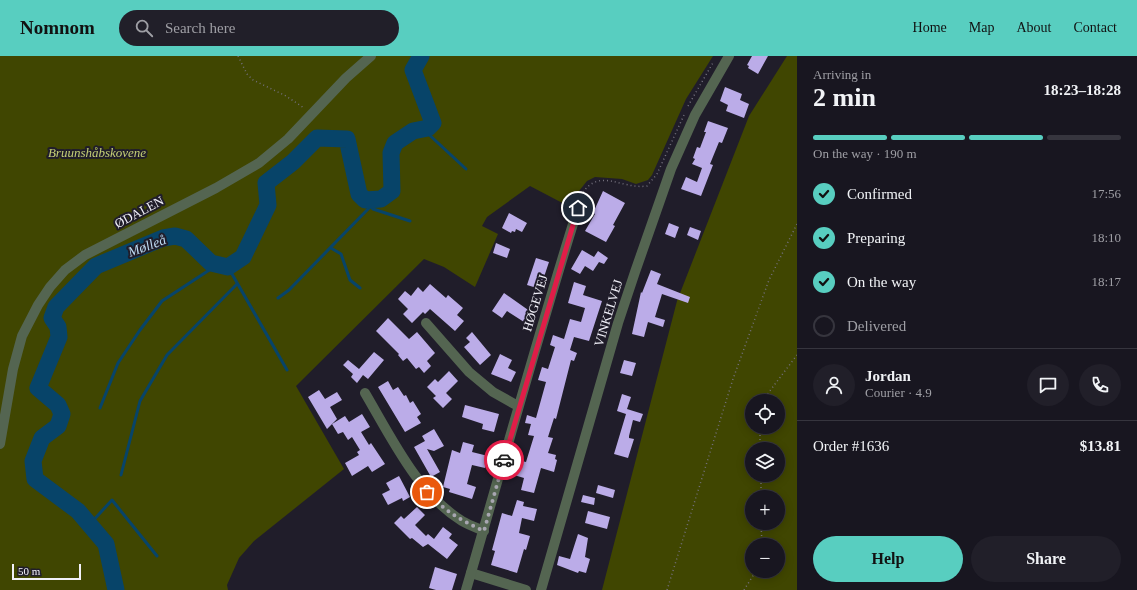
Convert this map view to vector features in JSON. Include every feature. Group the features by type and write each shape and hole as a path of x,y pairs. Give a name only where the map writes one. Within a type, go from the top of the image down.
{"street":[{"name":"ØDALEN","path":"0,444 13,369 22,336 38,305 50,287 65,270 85,255 216,188 259,163 288,139 346,78 370,56"},
{"name":"VINKELVEJ","path":"541,590 618,323 660,199 671,169 695,115 729,56"},
{"name":"HØGEVEJ","path":"466,590 484,531 518,406 578,208"},
{"path":"426,323 473,376 493,392 518,406"},
{"path":"365,393 421,485 448,511 463,522 484,531"},
{"path":"471,573 526,590"}],"path":[{"path":"238,56 253,80 286,96 312,114"},
{"path":"578,208 579,200 584,190 590,184 597,181 620,182 638,187 647,186 652,181 698,87 717,56"},
{"path":"667,590 734,379 769,280 797,224"},
{"path":"768,394 797,355"},
{"path":"744,590 752,578"}],"green space":[{"name":"Bruunshåbskovene","path":"0,56 713,56 686,99 652,175 648,180 636,184 622,179 595,177 587,181 579,191 572,208 530,186 487,217 482,226 498,234 475,287 444,267 424,259 296,386 344,469 254,541 239,558 227,585 228,590 0,590"},
{"path":"787,56 797,56 797,590 602,590 677,301 749,116"}],"building":[{"path":"752,56 768,56 758,74 748,68 749,66 747,65"},
{"path":"725,87 742,94 740,100 749,104 744,118 726,111 728,105 720,101"},
{"path":"708,121 728,128 722,143 719,142 710,164 713,165 701,196 681,189 686,177 697,182 702,168 692,164 695,159 693,158 697,147 700,148 706,132 704,132"},
{"path":"603,191 625,203 606,242 585,231 595,214 593,213"},
{"path":"509,213 527,223 522,232 516,229 515,232 512,231 511,233 502,228"},
{"path":"669,223 679,227 675,238 665,234"},
{"path":"690,227 701,231 698,240 687,235"},
{"path":"496,243 510,249 507,258 493,253"},
{"path":"582,250 594,257 598,251 608,258 604,264 599,262 593,271 585,266 580,274 571,269"},
{"path":"536,258 549,262 540,289 527,285"},
{"path":"651,270 661,274 657,284 690,297 688,303 662,294 655,317 665,320 663,327 648,322 644,337 632,334 641,292 642,293"},
{"path":"574,282 586,286 583,295 602,301 589,341 574,337 570,350 577,353 574,361 571,360 556,419 554,418 548,437 553,438 548,453 556,455 555,459 557,460 554,472 541,468 534,493 521,490 524,478 514,475 517,466 520,467 522,461 526,462 534,436 528,435 531,424 525,423 527,415 536,418 546,382 538,380 542,367 548,369 555,347 550,345 553,335 564,339 570,319 581,322 585,308 568,303"},
{"path":"430,284 446,298 448,295 463,308 457,315 464,321 455,331 430,309 425,314 423,312 412,323 403,314 408,309 398,299 405,291 411,296 418,287 423,292"},
{"path":"504,293 531,312 524,322 507,311 502,318 492,311"},
{"path":"388,318 409,339 417,332 435,353 427,361 431,366 424,373 419,367 416,369 407,358 403,361 398,355 399,354 376,331"},
{"path":"472,332 491,355 480,365 464,347 470,342 466,338"},
{"path":"374,352 384,360 368,379 363,375 357,383 351,377 353,374 343,365 348,360 359,369"},
{"path":"500,354 512,360 508,368 516,372 511,382 491,374"},
{"path":"624,360 636,363 632,376 620,373"},
{"path":"449,371 458,381 446,393 452,399 443,408 433,398 436,396 427,387 435,379 438,382"},
{"path":"388,381 393,390 398,387 404,396 406,395 410,403 413,401 421,414 417,417 421,423 405,432 378,387"},
{"path":"319,390 325,399 337,392 342,400 330,407 337,419 327,429 308,397"},
{"path":"622,394 631,397 627,409 643,414 640,422 633,420 629,438 634,439 628,458 614,454 626,414 617,411"},
{"path":"465,405 499,414 494,432 482,429 483,424 462,417"},
{"path":"362,414 370,427 361,432 369,445 371,443 385,464 372,472 368,466 352,476 345,463 359,455 357,452 360,450 352,437 348,440 343,432 338,434 332,424 345,416 349,422"},
{"path":"434,429 444,446 434,451 427,449 440,472 431,477 414,447 425,441 422,436"},
{"path":"463,442 474,445 472,452 488,456 485,468 472,465 467,484 476,487 472,499 449,492 450,489 443,487 452,450 460,453"},
{"path":"399,476 410,497 403,501 402,498 388,505 382,494 390,490 386,483"},
{"path":"598,485 615,490 613,498 596,493"},
{"path":"583,495 595,498 594,505 581,502"},
{"path":"517,500 524,502 523,506 537,509 534,521 522,518 519,533 530,536 526,550 524,549 517,573 491,565 495,551 492,550 502,513 512,516"},
{"path":"417,507 425,515 415,525 426,536 428,534 434,539 443,527 452,534 449,538 458,545 447,559 428,544 423,547 412,538 410,539 394,523 401,516 404,519"},
{"path":"588,511 610,517 607,529 585,523"},
{"path":"578,534 588,538 585,557 590,559 586,573 579,571 578,573 557,565 559,556 570,559"},
{"path":"435,567 457,574 452,590 436,590 429,588"}],"waterway":[{"name":"Mølleå","path":"116,590 106,544 78,511 35,479 33,461 42,438 58,426 62,414 58,405 38,388 59,337 58,327 52,318 56,307 96,266 163,238 175,236 186,239 211,263 228,267 243,257 268,205 266,183 293,162 317,138 347,139 359,194 365,200 381,199 392,191 391,153 395,143 413,131 428,128 433,123 413,70 421,56"},
{"path":"423,129 466,169"},
{"path":"365,200 373,209 410,221"},
{"path":"278,298 289,290 371,206"},
{"path":"331,248 341,254 350,280 360,288"},
{"path":"100,408 118,363 162,301 217,265"},
{"path":"228,267 287,370"},
{"path":"121,475 140,401 167,355 237,284"},
{"path":"89,525 112,500 157,556"}],"way so far":[{"path":"427,492 463,522 484,531 504,460"}],"route":[{"path":"504,460 578,208"}]}
